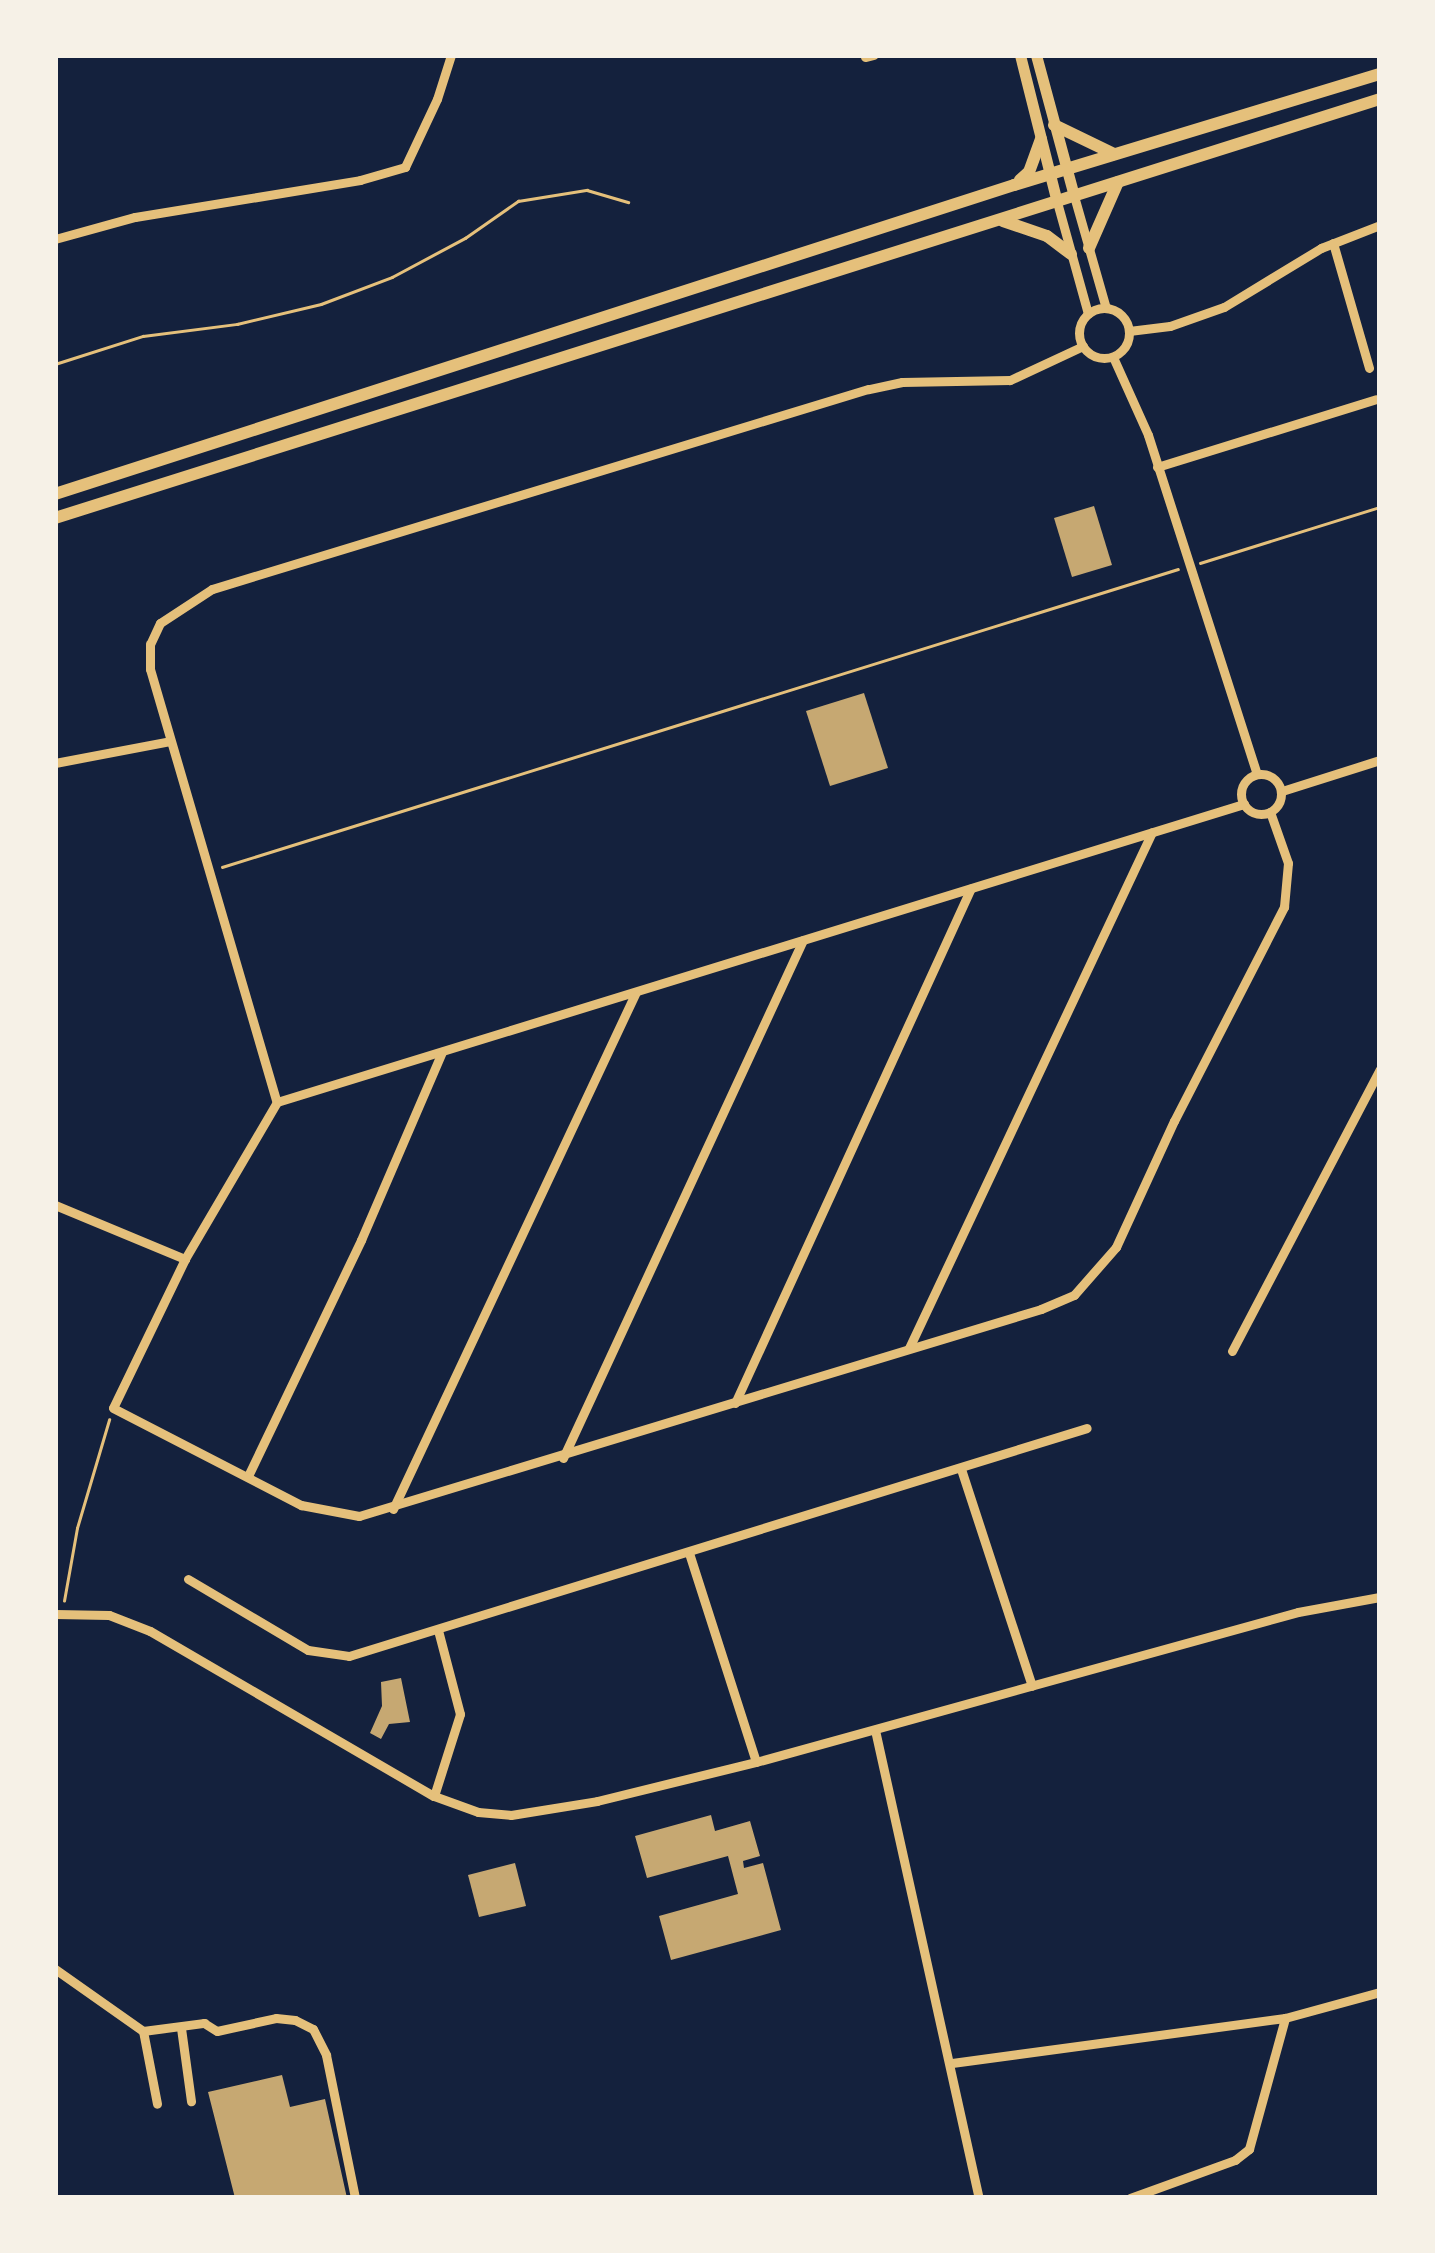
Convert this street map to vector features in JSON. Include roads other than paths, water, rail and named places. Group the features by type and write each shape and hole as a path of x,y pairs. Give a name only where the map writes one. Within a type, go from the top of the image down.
{"main road":[{"path":"55,494 1014,185 1380,74"},
{"path":"55,518 1380,99"},
{"path":"1054,125 1114,154"},
{"path":"1014,185 1029,172 1041,139"},
{"path":"1088,248 1118,182"},
{"path":"1001,220 1047,236 1071,254"}],"street":[{"path":"55,239 135,217 360,180 405,167 436,99 450,55"},
{"path":"1020,55 1088,314"},
{"path":"1036,55 1106,308"},
{"path":"1129,331 1170,326 1224,307 1333,243 1380,225"},
{"path":"1333,243 1370,368"},
{"path":"1106,308 1122,315 1129,331 1126,346 1113,357 1098,358 1082,346 1079,328 1088,314 1106,308"},
{"path":"278,1102 150,669 150,644 160,622 212,589 868,388 902,382 1010,380 1082,346"},
{"path":"1113,357 1158,466 1256,774"},
{"path":"1158,466 1376,399"},
{"path":"55,763 170,740"},
{"path":"1282,791 1380,760"},
{"path":"1256,774 1270,775 1282,791 1280,804 1270,812 1252,812 1244,804 1243,786 1256,774"},
{"path":"1244,804 278,1102 185,1258 113,1408 301,1504 329,1513 359,1516 562,1458 1041,1309 1074,1294 1116,1247 1174,1121 1284,907 1288,863 1270,812"},
{"path":"908,1348 1152,832"},
{"path":"735,1403 972,888"},
{"path":"562,1458 803,940"},
{"path":"392,1509 636,992"},
{"path":"248,1476 361,1240 442,1052"},
{"path":"1232,1352 1380,1069"},
{"path":"55,1205 185,1258"},
{"path":"188,1579 281,1636 328,1656 349,1656 1086,1428"},
{"path":"961,1469 1032,1686"},
{"path":"688,1552 756,1762"},
{"path":"59,1614 109,1615 150,1631 434,1796 478,1812 530,1814 756,1762 1298,1612 1380,1597"},
{"path":"434,1796 460,1714 438,1630"},
{"path":"875,1730 979,2198"},
{"path":"55,1969 143,2031 204,2022 217,2031 276,2018 295,2020 313,2029 326,2055 355,2198"},
{"path":"952,2063 1284,2018 1380,1992"},
{"path":"1130,2198 1225,2164 1249,2148 1284,2018"},
{"path":"181,2028 191,2101"},
{"path":"143,2031 156,2104"}]}
